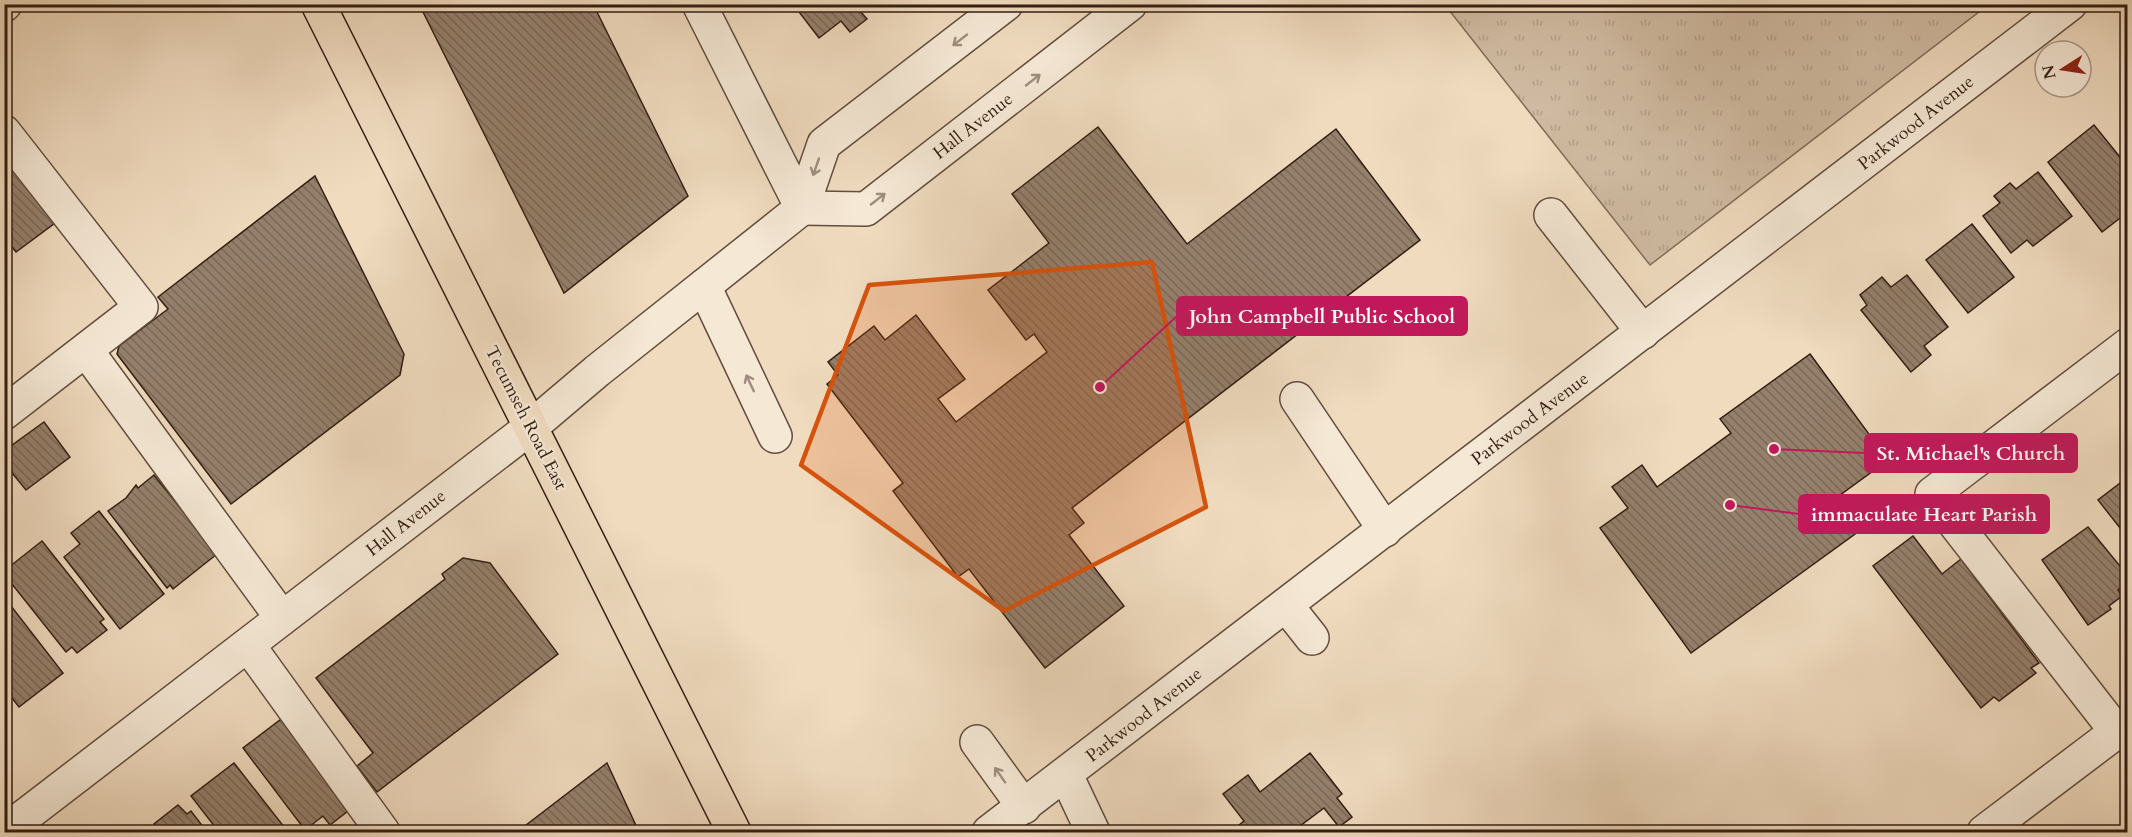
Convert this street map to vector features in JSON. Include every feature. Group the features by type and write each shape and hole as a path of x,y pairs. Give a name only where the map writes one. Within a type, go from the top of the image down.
{"main road":[{"name":"Tecumseh Road East","path":"318,4 734,832"}],"street":[{"path":"699,4 802,208"},
{"path":"802,208 824,144 1006,4"},
{"name":"Hall Avenue","path":"4,832 531,427 802,208 866,209 1130,4"},
{"name":"Parkwood Avenue","path":"989,832 2070,4"},
{"path":"4,132 141,307 4,413"},
{"path":"1551,215 1643,332"},
{"path":"704,286 775,436"},
{"path":"1984,832 2122,727 1932,494 2127,345"},
{"path":"86,350 282,618"},
{"path":"1297,399 1385,530"},
{"path":"1287,605 1312,638"},
{"path":"248,645 383,832"},
{"path":"977,742 1024,807"},
{"path":"1066,775 1093,832"}],"highlighted area":[{"path":"1152,262 1206,507 1004,611 801,465 869,285"}],"green space":[{"path":"1445,5 1988,5 1650,265"}],"building":[{"path":"419,4 593,4 688,196 564,293"},
{"path":"793,4 861,4 864,8 860,11 867,19 850,32 841,21 819,38"},
{"path":"2094,125 2128,167 2128,212 2102,232 2048,162"},
{"path":"1098,127 1187,244 1336,129 1420,240 1072,508 1084,523 1069,535 1124,606 1045,668 969,569 958,577 893,491 903,483 827,384 838,375 828,362 874,326 885,340 916,315 965,379 938,399 956,422 1047,352 1034,334 1026,340 988,290 1049,243 1012,194"},
{"path":"4,158 55,223 16,252 4,237"},
{"path":"2038,172 2072,216 2033,246 2027,240 2011,253 1983,216 2000,203 1994,196 2010,183 2016,189"},
{"path":"315,176 404,354 400,375 231,504 117,354 119,346 168,309 158,297"},
{"path":"1972,224 2014,277 1968,313 1926,260"},
{"path":"1907,275 1948,327 1924,346 1931,355 1911,372 1861,310 1867,305 1860,295 1882,277 1891,287"},
{"path":"1810,354 1888,460 1832,501 1855,534 1691,653 1600,528 1628,508 1612,487 1642,465 1657,487 1731,433 1720,419"},
{"path":"44,422 70,457 26,490 4,463 4,451"},
{"path":"154,475 217,554 173,589 170,585 167,588 108,511 126,498 136,485 138,488"},
{"path":"2128,477 2128,538 2098,500"},
{"path":"99,511 164,594 120,629 64,557 80,544 71,533"},
{"path":"2088,527 2128,576 2128,583 2118,590 2122,596 2109,606 2111,609 2088,625 2042,560"},
{"path":"1913,536 1942,574 1961,559 2039,663 2031,668 2036,673 1999,701 1994,697 1981,708 1873,566"},
{"path":"42,541 104,619 100,622 107,630 77,653 72,647 66,652 4,574 4,571"},
{"path":"463,558 490,563 558,654 377,792 357,766 373,753 316,678 445,579 442,574"},
{"path":"4,597 63,673 19,707 4,688"},
{"path":"289,713 357,804 330,825 323,816 305,830 243,748"},
{"path":"1310,753 1342,794 1337,798 1352,817 1339,827 1324,808 1292,832 1230,832 1244,821 1223,794 1248,775 1260,792"},
{"path":"234,763 288,832 219,832 191,796"},
{"path":"607,763 639,832 517,832"},
{"path":"178,805 187,814 191,811 207,832 160,832 154,824"}],"place":[{"name":"John Campbell Public School","path":"1100,387"},
{"name":"St. Michael's Church","path":"1774,449"},
{"name":"immaculate Heart Parish","path":"1730,505"}]}
